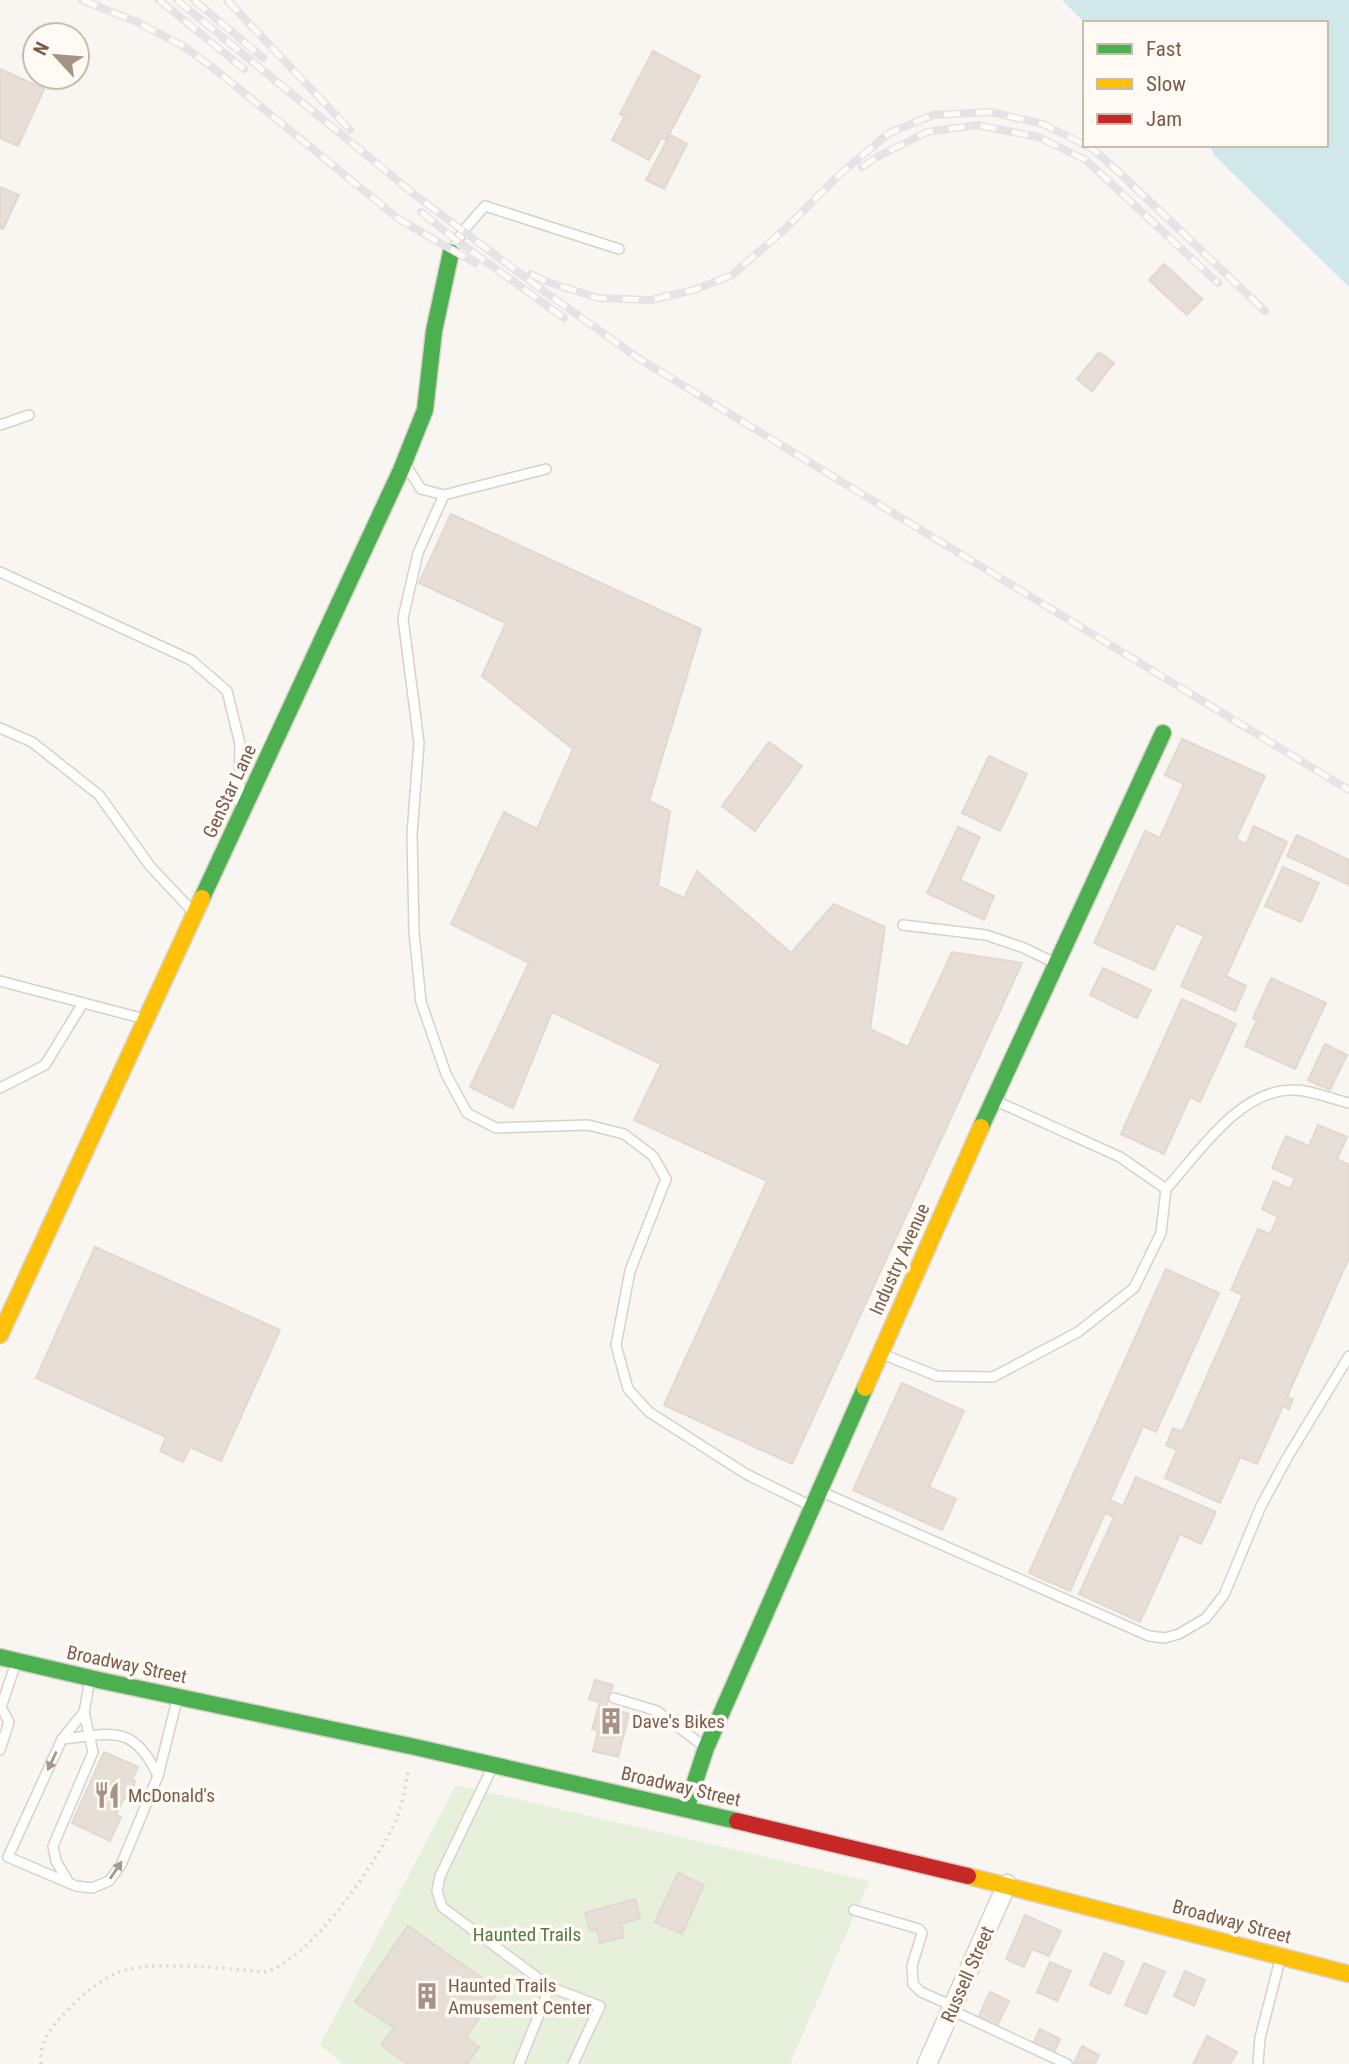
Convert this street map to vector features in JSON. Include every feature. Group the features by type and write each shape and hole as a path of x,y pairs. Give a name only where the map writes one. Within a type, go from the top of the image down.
{"street":[{"name":"GenStar Lane","path":"0,1335 404,462 425,410 434,331 452,251"},
{"name":"Industry Avenue","path":"686,1809 706,1748 816,1499 993,1100 1163,733"},
{"name":"Broadway Street","path":"0,1657 494,1765 1006,1884 1349,1974"},
{"name":"Russell Street","path":"927,2064 1006,1884"}],"lane":[{"path":"452,251 456,240 485,206 619,249"},
{"path":"0,425 29,415"},
{"path":"404,462 421,489 444,495 546,469"},
{"path":"444,495 418,553 403,618 419,743 412,834 414,932 421,1002 446,1074 467,1113 496,1128 589,1125 624,1134 653,1156 666,1178 630,1271 616,1345 628,1389 649,1412 746,1474 816,1499 1149,1636 1164,1639 1206,1618 1224,1595 1261,1506 1349,1356"},
{"path":"0,572 191,660 227,691 240,744 239,821"},
{"path":"0,728 32,742 99,795 150,866 195,914"},
{"path":"903,925 986,935 1024,948 1056,964"},
{"path":"0,981 147,1019"},
{"path":"0,1088 45,1065 83,1003"},
{"path":"881,1353 937,1376 993,1377 1078,1332 1134,1288 1161,1233 1166,1189 1230,1116 1268,1094 1292,1089 1349,1103"},
{"path":"993,1100 1120,1157 1166,1189"},
{"path":"0,1750 9,1722 1,1707 16,1661"},
{"path":"91,1679 84,1712 62,1739 4,1856 69,1883 92,1888 109,1881 121,1865 158,1776 178,1697"},
{"path":"614,1698 657,1711 706,1748"},
{"path":"69,1883 56,1861 53,1846 93,1752 84,1712"},
{"path":"62,1739 114,1733 126,1736 151,1760 158,1776"},
{"path":"494,1765 440,1877 437,1891 442,1907 550,1987 600,2006 573,2064"},
{"path":"854,1910 919,1929 922,1933 912,1966 913,1984 921,1992 1067,2064"},
{"path":"1258,2064 1260,2038 1282,1956"},
{"path":"519,2064 550,1987"}],"path":[{"path":"41,2064 40,2050 50,2028 98,1983 118,1972 145,1965 265,1972 279,1968 296,1955 343,1903 382,1848 397,1818 409,1768"}],"green space":[{"name":"Haunted Trails","path":"456,1785 869,1881 790,2064 343,2064 320,2045"}],"water":[{"path":"1062,0 1349,0 1349,287 1215,156 1210,147 1328,147 1328,21 1083,21"}],"building":[{"path":"653,51 700,76 666,140 661,138 649,160 612,140 625,116 620,114"},
{"path":"0,69 21,79 21,91 43,91 18,146 0,138"},
{"path":"670,135 687,144 664,189 646,180"},
{"path":"0,187 19,195 3,229 0,228"},
{"path":"1164,264 1202,299 1187,315 1149,280"},
{"path":"1099,352 1114,363 1092,391 1077,379"},
{"path":"451,514 701,629 649,801 670,811 658,886 684,898 697,871 791,953 834,904 885,927 870,1029 908,1047 952,952 1022,963 792,1464 664,1405 767,1181 634,1120 661,1064 552,1012 513,1108 470,1087 529,963 451,924 504,812 537,829 573,749 482,676 506,623 419,583"},
{"path":"1182,739 1265,776 1236,839 1246,844 1254,826 1287,842 1226,976 1246,986 1235,1011 1181,986 1204,936 1176,923 1154,970 1094,943 1145,831 1160,838 1184,784 1165,775"},
{"path":"769,742 802,766 755,831 722,806"},
{"path":"989,756 1027,774 1000,831 962,813"},
{"path":"958,827 980,837 960,880 994,896 984,920 927,893"},
{"path":"1297,835 1349,860 1349,885 1287,856"},
{"path":"1283,867 1319,883 1301,922 1265,906"},
{"path":"1103,968 1151,990 1137,1018 1090,995"},
{"path":"1271,978 1326,1003 1295,1069 1245,1046 1257,1020 1253,1018"},
{"path":"1182,999 1236,1024 1200,1102 1190,1097 1164,1154 1121,1134"},
{"path":"1325,1044 1347,1055 1330,1090 1308,1080"},
{"path":"1318,1125 1347,1137 1337,1159 1349,1165 1349,1258 1287,1397 1293,1399 1289,1409 1283,1406 1257,1464 1240,1457 1220,1503 1165,1478 1177,1450 1166,1445 1173,1428 1182,1432 1243,1295 1231,1290 1258,1229 1270,1234 1278,1217 1262,1209 1274,1181 1290,1189 1295,1178 1272,1168 1286,1136 1309,1146"},
{"path":"95,1247 280,1330 221,1461 190,1447 183,1462 160,1451 166,1437 36,1378"},
{"path":"1166,1269 1219,1293 1156,1432 1143,1426 1110,1500 1123,1506 1136,1477 1216,1512 1201,1544 1180,1534 1140,1622 1079,1594 1114,1517 1105,1513 1070,1591 1029,1573"},
{"path":"902,1383 964,1411 929,1487 956,1499 942,1530 853,1490"},
{"name":"Dave's Bikes","path":"595,1680 613,1685 606,1707 629,1714 618,1757 593,1751 598,1731 592,1729 600,1702 589,1699"},
{"name":"McDonald's","path":"104,1752 138,1767 132,1780 135,1781 132,1792 128,1800 124,1798 116,1815 121,1817 110,1841 72,1823"},
{"path":"678,1873 704,1885 682,1934 655,1922"},
{"path":"635,1899 640,1918 621,1924 624,1937 600,1943 597,1929 590,1931 585,1913"},
{"path":"1025,1915 1061,1931 1049,1956 1032,1949 1024,1967 1006,1959"},
{"name":"Haunted Trails Amusement Center","path":"408,1926 499,1990 466,2037 479,2047 467,2064 408,2064 381,2045 394,2028 355,2002"},
{"path":"1104,1953 1124,1962 1110,1994 1090,1985"},
{"path":"1050,1962 1071,1971 1057,2001 1037,1992"},
{"path":"1144,1963 1165,1972 1146,2014 1125,2005"},
{"path":"1185,1971 1205,1980 1194,2006 1174,1996"},
{"path":"990,1992 1009,2001 997,2026 978,2018"},
{"path":"1040,2029 1060,2039 1054,2053 1033,2044"},
{"path":"1207,2036 1237,2052 1230,2064 1193,2064"},
{"path":"1082,2046 1099,2055 1095,2064 1074,2063"}],"railway":[{"path":"82,0 137,22 183,46 400,220 475,263"},
{"path":"159,0 244,69"},
{"path":"177,0 419,198 638,358 1349,790"},
{"path":"194,0 263,58"},
{"path":"227,0 350,130"},
{"path":"531,274 598,298 651,300 694,290 732,275 784,230 839,175 889,133 933,115 990,112 1043,124 1083,144"},
{"path":"862,167 927,132 977,125 1038,137 1086,160 1218,283"},
{"path":"1089,147 1123,176 1265,311"},
{"path":"421,212 564,318"}],"traffic: fast":[{"path":"202,898 401,470 425,410 434,331 451,252"},
{"path":"981,1127 1163,733"},
{"path":"686,1809 706,1748 865,1388"},
{"path":"0,1657 415,1747 737,1821"}],"traffic: slow":[{"path":"0,1335 202,898"},
{"path":"865,1388 981,1127"},
{"path":"968,1876 1349,1974"}],"traffic: jam":[{"path":"737,1821 968,1876"}],"place":[{"name":"Dave's Bikes","path":"611,1721"},
{"name":"McDonald's","path":"107,1795"},
{"name":"Haunted Trails Amusement Center","path":"427,1996"}]}
